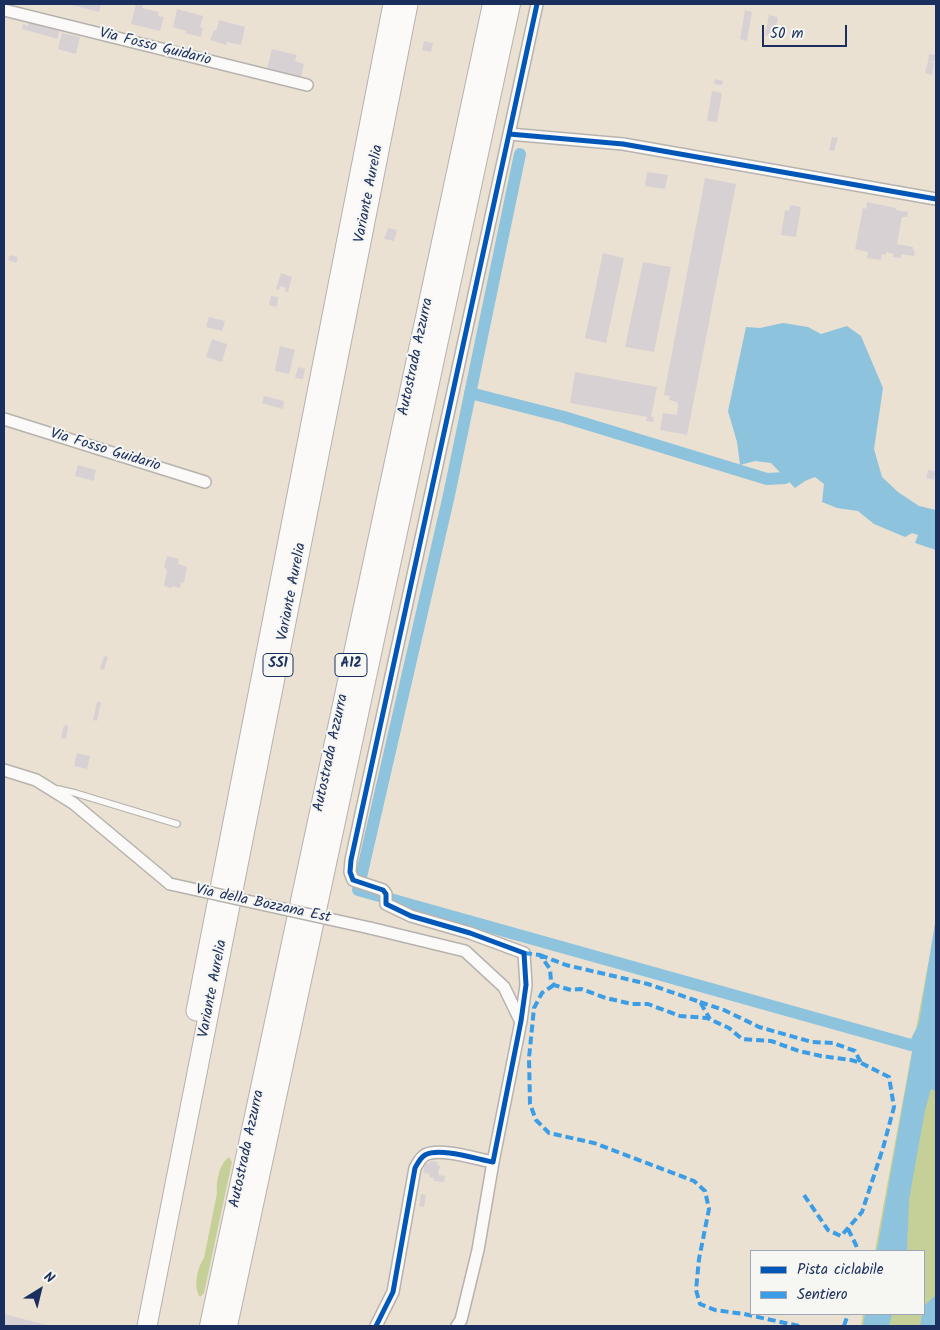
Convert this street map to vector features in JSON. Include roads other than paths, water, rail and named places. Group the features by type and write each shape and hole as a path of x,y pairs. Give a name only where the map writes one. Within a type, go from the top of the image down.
{"highway":[{"name":"Variante Aurelia","path":"134,1326 393,4"},
{"name":"Variante Aurelia","path":"147,1326 408,4"},
{"name":"Autostrada Azzurra","path":"210,1326 493,4"},
{"name":"Autostrada Azzurra","path":"227,1326 510,4"}],"street":[{"path":"457,1326 461,1320 478,1250 521,1021 526,985 524,953 470,933 411,916 386,899 383,890 353,880 350,872 351,860 537,4"},
{"name":"Via Fosso Guidario","path":"4,10 307,85"},
{"path":"509,134 623,144 936,199"},
{"name":"Via Fosso Guidario","path":"4,419 205,482"},
{"name":"Via della Bozzana Est","path":"4,770 36,780 73,803 170,884 466,951 504,987 521,1021"},
{"path":"376,1326 393,1292 415,1168 420,1158 437,1151 493,1162"}],"lane":[{"path":"51,788 75,793 177,824"}],"water":[{"path":"783,323 808,327 821,334 847,326 861,336 883,388 874,449 882,477 898,492 919,506 936,510 936,550 915,543 918,535 912,533 905,537 874,524 858,511 837,508 822,502 824,484 815,477 795,488 771,463 755,461 740,465 737,442 728,411 746,327 760,328"},
{"path":"936,917 936,1091 931,1089 925,1110 909,1200 907,1250 877,1250 912,1053 911,1039 919,1023"},
{"path":"936,1295 936,1326 920,1326 922,1315 925,1315 925,1305"},
{"path":"865,1315 892,1315 889,1326 863,1326"}],"waterway":[{"path":"520,154 449,495 358,890 911,1045"},
{"path":"470,393 564,417 767,479 785,478"}]}
